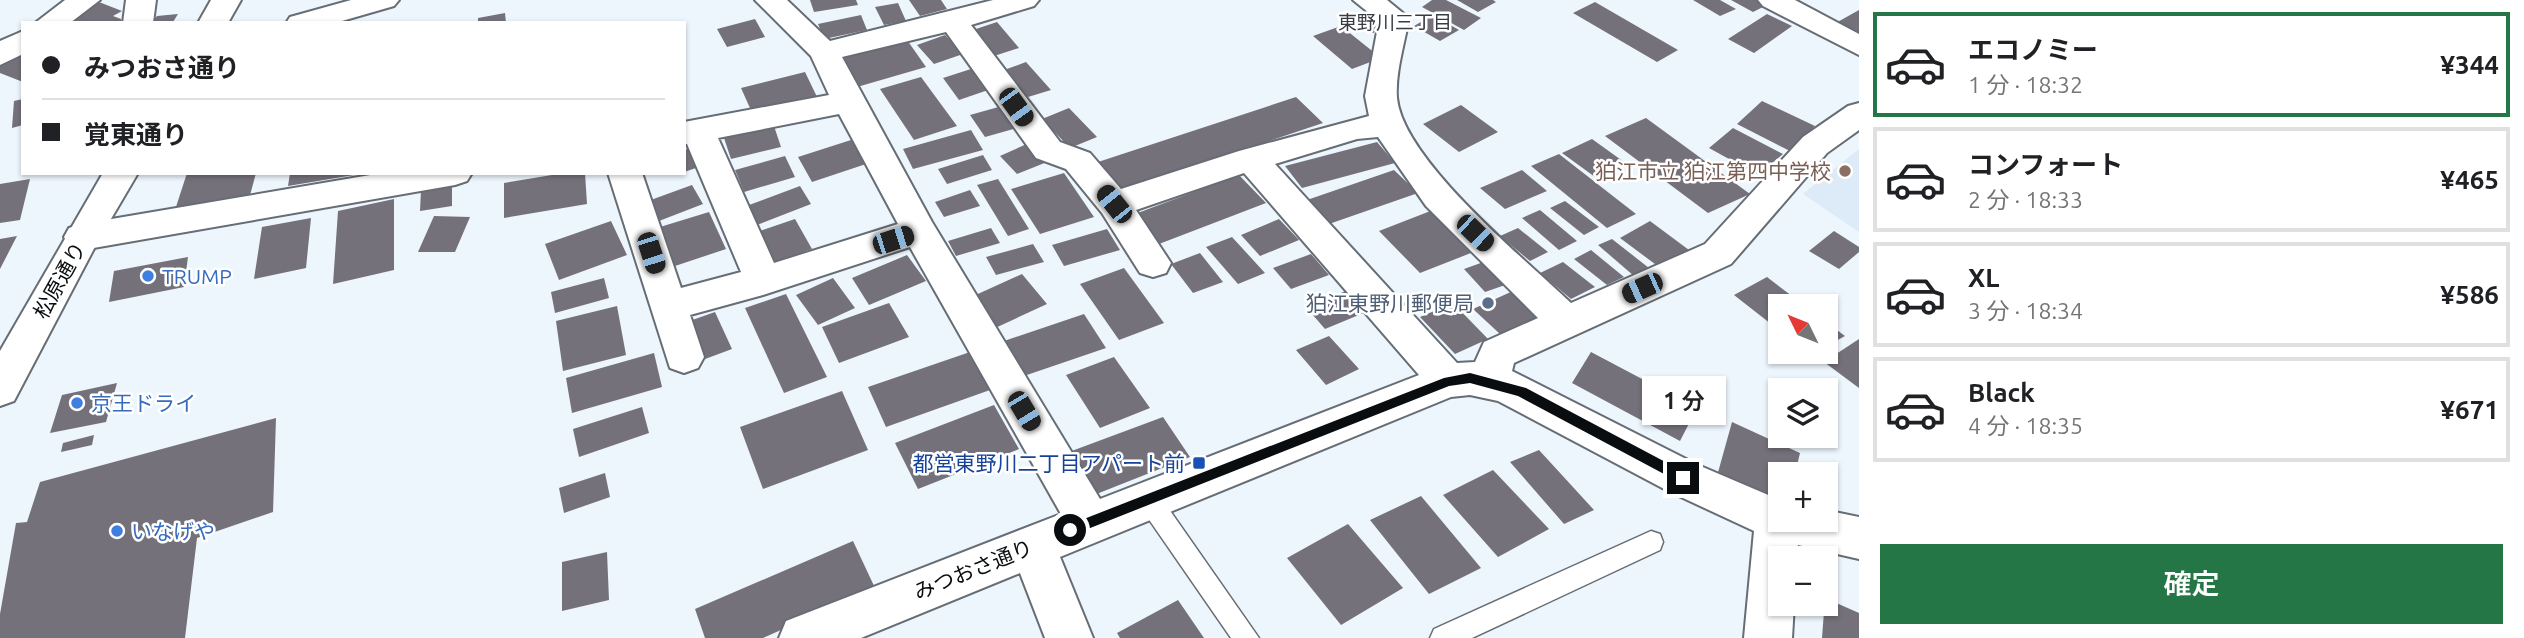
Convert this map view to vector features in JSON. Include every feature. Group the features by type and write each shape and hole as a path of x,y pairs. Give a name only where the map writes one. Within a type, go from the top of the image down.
{"street":[{"path":"53,21 85,0"},
{"path":"138,21 141,0"},
{"path":"214,21 226,0"},
{"path":"308,21 384,0"},
{"path":"770,0 824,52 848,102 919,231 1090,523"},
{"path":"824,52 953,21 1024,0"},
{"path":"1368,0 1394,18 1381,96 1387,125 1438,197 1565,321"},
{"path":"1773,0 1859,46"},
{"path":"953,21 1048,150 1078,161 1114,204 1153,263"},
{"path":"0,55 21,41"},
{"path":"764,281 691,132 848,102"},
{"path":"1468,381 1498,353 1718,254 1815,145 1859,114"},
{"path":"1114,204 1356,128 1387,125"},
{"path":"1251,159 1468,381 1521,392 1683,478 1768,516"},
{"name":"松原通り","path":"0,389 82,237 120,175"},
{"path":"82,237 443,175"},
{"path":"626,175 684,357"},
{"path":"668,306 764,281 919,231"},
{"name":"みつおさ通り","path":"803,638 1032,545 1468,381"},
{"path":"1768,638 1776,532"},
{"path":"1832,532 1859,538"},
{"path":"1032,545 1069,638"}],"lane":[{"path":"1149,500 1246,638"},
{"path":"1443,638 1651,542"}],"shaded area":[{"name":"狛江市立 狛江第四中学校","path":"1859,149 1859,232 1803,194"}],"building":[{"path":"810,0 856,0 858,5 814,12"},
{"path":"909,0 941,0 947,9 920,16"},
{"path":"1432,0 1446,0 1481,18 1464,30 1422,7"},
{"path":"1457,0 1493,0 1496,2 1478,12"},
{"path":"1693,0 1720,0 1736,9 1720,16"},
{"path":"1731,0 1762,0 1769,4 1753,12"},
{"path":"99,2 122,11 113,16 121,21 68,21"},
{"path":"1595,2 1678,50 1657,62 1573,13"},
{"path":"898,3 906,21 884,25 875,7"},
{"path":"1371,9 1392,22 1373,33 1352,19"},
{"path":"1859,10 1859,38 1834,24"},
{"path":"505,13 506,21 478,21 478,18"},
{"path":"178,14 174,21 153,21 157,16"},
{"path":"1767,14 1792,26 1754,53 1728,39"},
{"path":"861,15 867,30 824,39 818,24"},
{"path":"1433,15 1459,30 1440,41 1414,26"},
{"path":"755,19 765,37 727,47 717,29"},
{"path":"997,22 1019,48 994,56 973,30"},
{"path":"1341,26 1381,58 1352,69 1313,36"},
{"path":"945,35 963,54 934,64 917,45"},
{"path":"905,37 926,67 857,87 838,56"},
{"path":"21,50 21,81 0,73 0,63"},
{"path":"1026,62 1051,90 1028,97 1004,70"},
{"path":"974,68 991,89 959,100 943,78"},
{"path":"805,72 819,101 754,117 741,88"},
{"path":"921,77 957,126 914,140 880,89"},
{"path":"1296,97 1323,123 1121,191 1098,162"},
{"path":"21,99 21,126 12,128 14,101"},
{"path":"1762,101 1815,126 1790,151 1737,124"},
{"path":"1461,105 1498,132 1459,152 1423,124"},
{"path":"1002,106 1017,128 985,137 970,115"},
{"path":"1069,108 1097,137 1070,148 1042,119"},
{"path":"1646,118 1750,194 1708,213 1605,136"},
{"path":"774,126 781,147 731,159 724,138"},
{"path":"1733,128 1783,154 1758,175 1709,148"},
{"path":"971,130 983,150 913,169 903,149"},
{"path":"1592,139 1624,162 1595,177 1562,153"},
{"path":"851,140 866,164 812,182 798,157"},
{"path":"1377,142 1395,163 1302,188 1285,166"},
{"path":"1029,143 1047,162 1017,174 1000,156"},
{"path":"691,148 699,167 686,171 686,149"},
{"path":"1559,154 1636,214 1607,228 1531,166"},
{"path":"983,155 992,170 947,184 938,169"},
{"path":"785,156 795,177 744,192 735,170"},
{"path":"1394,170 1418,193 1329,224 1307,200"},
{"path":"1522,170 1547,191 1505,209 1480,188"},
{"path":"1064,173 1094,217 1040,234 1011,189"},
{"path":"186,175 255,175 249,199 175,210"},
{"path":"290,175 354,175 288,186"},
{"path":"552,175 585,175 587,204 504,218 504,183"},
{"path":"1239,175 1266,203 1159,244 1135,214"},
{"path":"30,179 20,220 0,223 0,184"},
{"path":"998,179 1029,229 1008,236 977,185"},
{"path":"452,184 452,206 420,211 421,190"},
{"path":"692,185 703,204 659,221 648,201"},
{"path":"800,186 811,204 752,227 741,208"},
{"path":"970,190 980,206 944,217 935,202"},
{"path":"394,199 394,270 333,284 338,211"},
{"path":"1565,201 1599,227 1584,235 1550,208"},
{"path":"1433,210 1476,251 1420,273 1379,231"},
{"path":"1540,210 1577,241 1559,250 1522,218"},
{"path":"709,212 726,249 675,266 660,227"},
{"path":"434,216 470,217 455,252 418,252"},
{"path":"311,218 306,268 254,279 262,227"},
{"path":"795,219 812,249 767,265 751,234"},
{"path":"1279,219 1299,240 1260,256 1241,235"},
{"path":"611,221 627,255 559,280 545,244"},
{"path":"1650,221 1693,253 1663,270 1620,238"},
{"path":"991,228 1000,243 956,256 948,241"},
{"path":"1518,228 1548,252 1530,261 1500,236"},
{"path":"1107,229 1120,250 1064,266 1052,245"},
{"path":"1834,231 1859,247 1859,252 1839,269 1809,251"},
{"path":"17,236 0,269 0,239"},
{"path":"1232,237 1265,273 1238,284 1206,247"},
{"path":"1612,239 1649,268 1634,276 1598,245"},
{"path":"1033,244 1044,262 996,275 986,257"},
{"path":"1591,250 1624,277 1607,285 1574,259"},
{"path":"1200,253 1223,282 1193,293 1171,264"},
{"path":"1311,254 1329,275 1291,289 1273,268"},
{"path":"907,255 926,281 869,305 852,278"},
{"path":"188,257 184,287 109,302 114,271"},
{"path":"1489,260 1511,283 1485,292 1464,269"},
{"path":"1563,262 1595,287 1571,299 1540,273"},
{"path":"1124,268 1164,323 1119,340 1080,284"},
{"path":"1022,274 1047,304 993,329 969,298"},
{"path":"1767,277 1789,294 1768,294 1768,322 1734,295"},
{"path":"604,278 609,298 555,313 551,292"},
{"path":"833,278 855,308 818,325 796,295"},
{"path":"1346,291 1366,312 1325,329 1306,307"},
{"path":"1513,291 1540,316 1500,334 1473,309"},
{"path":"786,294 827,377 784,393 745,308"},
{"path":"889,303 909,337 839,363 822,327"},
{"path":"1453,303 1488,339 1455,354 1420,317"},
{"path":"617,306 626,355 563,371 556,321"},
{"path":"715,312 732,349 697,362 681,324"},
{"path":"1084,314 1106,348 1021,377 1001,342"},
{"path":"1838,331 1845,336 1838,340"},
{"path":"1329,336 1359,369 1326,385 1296,350"},
{"path":"1859,339 1859,388 1827,364 1838,364 1838,353"},
{"path":"970,352 990,390 886,427 868,387"},
{"path":"1591,352 1697,408 1680,441 1572,383"},
{"path":"654,353 662,387 572,413 566,378"},
{"path":"1114,357 1150,408 1100,428 1066,375"},
{"path":"117,383 106,422 50,433 62,395"},
{"path":"842,391 868,450 763,489 740,427"},
{"path":"994,405 1019,449 918,489 895,443"},
{"path":"642,407 649,433 579,457 573,429"},
{"path":"1163,417 1190,457 1094,495 1069,452"},
{"name":"いなげや","path":"276,418 273,512 197,538 185,638 0,638 0,614 16,523 27,522 40,482"},
{"path":"1732,422 1768,438 1768,448 1789,448 1800,453 1798,462 1768,462 1768,500 1717,476"},
{"path":"94,435 92,445 61,452 63,443"},
{"path":"1539,450 1594,510 1564,524 1510,462"},
{"path":"1493,470 1549,529 1498,557 1443,495"},
{"path":"605,473 610,497 564,513 559,488"},
{"path":"1421,496 1481,568 1429,594 1370,520"},
{"path":"1348,524 1403,588 1341,625 1287,558"},
{"path":"853,541 875,588 763,638 705,638 695,609"},
{"path":"607,552 609,600 562,611 562,562"},
{"path":"1178,600 1204,638 1120,638 1117,633"},
{"path":"1838,604 1859,613 1859,638 1822,638 1824,616 1838,616"}],"place":[{"name":"狛江市立 狛江第四中学校","path":"1845,171"},
{"name":"TRUMP","path":"148,276"},
{"name":"狛江東野川郵便局","path":"1488,303"},
{"name":"京王ドライ","path":"77,403"},
{"name":"都営東野川二丁目アパート前","path":"1199,463"},
{"name":"いなげや","path":"117,531"}],"district":[{"name":"東野川三丁目","path":"1395,22"}],"route":[{"path":"1070,530 1448,381 1470,378 1489,381 1521,392 1683,478"}]}
